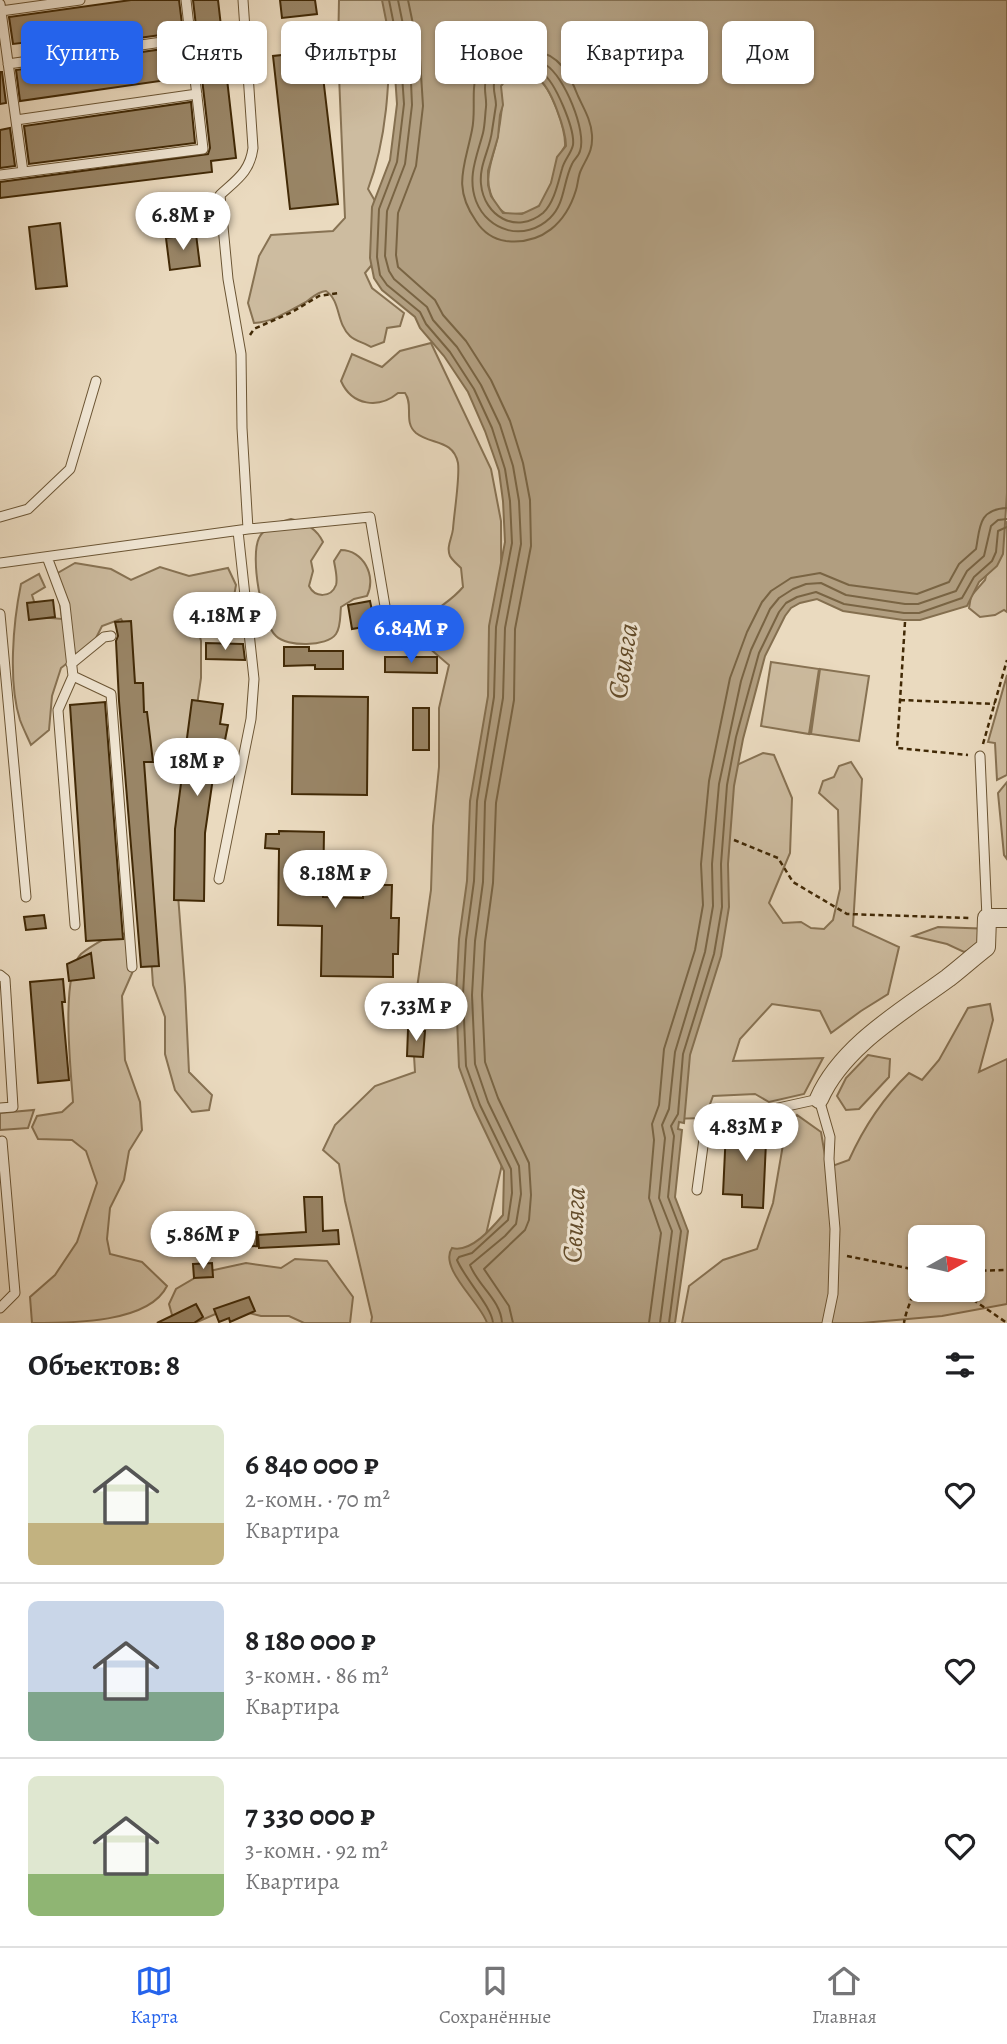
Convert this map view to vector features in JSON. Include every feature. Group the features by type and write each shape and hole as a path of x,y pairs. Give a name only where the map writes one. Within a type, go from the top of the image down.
{"street":[{"path":"819,1099 827,1081 867,1038 986,947 987,918 1007,918"}],"lane":[{"path":"23,172 1,7 80,0"},
{"path":"186,0 188,21"},
{"path":"243,0 252,162 242,177 220,195 228,279 241,354 248,529"},
{"path":"8,64 157,43"},
{"path":"0,175 203,149 196,84"},
{"path":"16,120 197,94"},
{"path":"0,517 28,509 70,469 96,381"},
{"path":"0,563 248,529 370,517 390,636"},
{"path":"219,879 251,719 254,678 237,531"},
{"path":"47,557 65,605 73,676 58,710 75,925"},
{"path":"0,614 26,897"},
{"path":"71,664 104,637 111,636"},
{"path":"73,676 111,694 132,967"},
{"path":"980,756 987,918"},
{"path":"0,975 5,979 13,1107 0,1108"},
{"path":"697,1190 706,1125 819,1099 830,1137 834,1253 833,1294 827,1323"},
{"path":"0,1142 2,1141 15,1293 0,1308"}],"path":[{"path":"241,354 254,329 292,312 318,296 339,293"},
{"path":"905,622 897,748 980,756 1007,660"},
{"path":"900,699 995,704"},
{"path":"734,840 778,858 793,882 846,914 987,918"},
{"path":"834,1253 908,1268"},
{"path":"985,1271 1007,1270"},
{"path":"904,1323 911,1302"},
{"path":"976,1302 1006,1323"}],"shaded area":[{"path":"339,0 389,0 391,21 339,21"},
{"path":"339,84 388,84 381,145 368,189 389,225 380,255 365,273 372,288 404,313 400,326 387,328 384,342 371,347 352,338 346,331 334,300 326,291 281,316 254,323 248,303 259,256 271,235 333,231 345,218"},
{"path":"544,84 557,110 563,130 565,146 545,199 535,209 522,214 503,212 497,206 489,187 489,170 502,105 501,86"},
{"path":"431,343 491,469 501,521 503,1160 472,1296 491,1323 371,1323 372,1317 339,1164 323,1150 335,1125 375,1086 415,1072 412,1023 431,890 433,826 439,767 439,708 449,665 421,641 431,615 463,587 461,568 449,553 458,477 455,455 446,446 422,437 412,429 405,393 398,393 375,403 366,402 352,396 341,381 352,354 382,367 400,351"},
{"path":"291,519 310,527 323,542 311,561 313,571 309,586 315,593 323,595 334,589 337,579 334,561 341,550 356,554 362,559 369,573 370,588 367,596 354,599 341,607 340,624 336,634 316,643 297,644 276,636 266,617 258,589 256,559 259,538 268,528"},
{"path":"1007,522 1007,612 1004,610 995,615 980,617 969,608 971,596 985,580 1000,523"},
{"path":"75,563 111,569 131,580 160,567 189,576 228,568 236,585 233,602 192,602 201,641 201,678 175,855 189,1072 212,1095 209,1110 192,1112 175,1090 165,1054 165,1017 153,985 129,632 121,619 102,626 94,642 61,668 52,696 49,730 31,745 16,705 13,652 21,584 39,574 45,587 32,595 39,617 62,619 56,574"},
{"path":"771,662 819,669 809,734 761,726"},
{"path":"820,669 869,676 859,741 811,734"},
{"path":"1007,675 1007,775 997,780 995,743 988,742"},
{"path":"763,753 774,755 792,798 790,853 769,903 783,923 801,922 811,928 824,929 833,920 840,889 838,810 819,793 823,781 834,777 839,766 851,762 862,779 853,926 899,947 888,994 831,1033 820,1011 772,1004 740,1039 733,1061 823,1058 804,1094 769,1102 755,1094 713,1096 705,1118 667,1119 728,769"},
{"path":"1007,782 1007,859 1004,855 998,793"},
{"path":"938,927 993,929 981,946 964,952 947,944 913,936"},
{"path":"114,933 130,934 133,971 122,996 125,1060 140,1102 142,1130 129,1151 124,1180 110,1208 107,1239 110,1254 142,1262 167,1286 158,1298 127,1314 88,1321 32,1323 30,1297 55,1275 77,1242 97,1183 86,1151 72,1140 38,1139 32,1127 37,1116 62,1112 73,1102 68,1025 75,965 81,954"},
{"path":"990,1004 993,1020 979,1072 1007,1059 1007,1304 942,1316 862,1323 682,1323 689,1286 723,1260 757,1249 773,1203 785,1133 797,1115 821,1132 827,1168 849,1160 875,1114 900,1082 909,1073 922,1080 939,1060 968,1008"},
{"path":"868,1055 890,1059 889,1077 859,1109 846,1110 837,1096 846,1078"},
{"path":"34,1110 28,1128 0,1130 0,1113"},
{"path":"295,1259 327,1261 353,1297 350,1323 304,1323 289,1316 261,1316 229,1308 195,1323 174,1322 169,1304 176,1289 205,1272 246,1263 281,1268"}],"water":[{"name":"Свияга","path":"382,0 1007,0 1007,493 1003,554 997,566 979,582 967,606 920,620 843,611 817,599 800,603 791,608 785,616 765,656 743,739 734,786 728,864 729,907 721,956 690,1055 684,1123 679,1122 678,1129 682,1130 675,1197 688,1231 675,1323 487,1323 451,1265 449,1256 452,1248 459,1249 474,1243 503,1215 504,1171 474,1108 459,1067 456,995 459,939 467,881 470,801 488,696 489,626 505,542 499,471 468,392 444,356 420,328 415,317 382,290 374,278 370,258 372,207 390,160 397,104 396,84 421,84 421,21 386,21","holes":["435,21 547,21 547,84 544,84 561,120 566,146 557,157 551,183 539,206 522,214 503,213 491,196 488,185 488,171 498,137 503,105 503,84 435,84"]}],"building":[{"path":"131,0 179,0 182,21 157,21 157,36 143,37 143,21 21,21 21,43 13,44 9,17"},
{"path":"193,0 218,0 220,21 195,21"},
{"path":"280,0 315,0 317,14 282,18"},
{"path":"157,50 157,81 143,83 143,52"},
{"path":"281,55 281,84 324,84 338,204 290,209 273,56"},
{"path":"21,69 21,84 139,84 20,101 16,70"},
{"path":"0,72 6,103 0,104"},
{"path":"203,84 228,84 236,158 211,161 212,172 0,198 0,182 208,154 210,148"},
{"path":"191,102 195,143 29,164 24,126"},
{"path":"10,128 15,166 0,168 0,130"},
{"path":"60,223 67,286 36,289 29,227"},
{"path":"196,234 200,266 170,270 166,238"},
{"path":"53,600 55,617 29,620 27,603"},
{"path":"370,601 375,625 352,629 348,605"},
{"path":"131,621 135,683 143,683 144,712 147,712 153,762 144,762 159,966 141,967 115,622"},
{"path":"206,643 243,644 245,660 206,659"},
{"path":"284,647 309,647 309,651 343,651 343,669 315,669 315,665 284,666"},
{"path":"385,657 437,657 437,673 385,672"},
{"path":"293,696 368,697 367,795 292,794"},
{"path":"192,700 223,704 220,724 228,725 220,765 215,764 205,833 204,901 174,900 175,829"},
{"path":"105,702 123,939 86,941 70,705"},
{"path":"413,708 429,708 429,750 413,750"},
{"path":"279,831 324,832 323,897 363,898 363,885 392,885 391,918 399,918 398,954 393,954 393,977 321,976 322,926 278,925 279,849 265,848 266,834 279,834"},
{"path":"44,915 46,928 26,930 24,917"},
{"path":"91,953 94,978 69,981 67,964"},
{"path":"63,979 65,1002 62,1002 69,1080 38,1083 30,982"},
{"path":"408,1030 425,1031 423,1057 407,1056"},
{"path":"767,1120 763,1208 742,1207 742,1195 723,1194 726,1130 744,1131 745,1123"},
{"path":"304,1197 322,1197 323,1231 338,1230 339,1244 259,1248 258,1235 306,1232"},
{"path":"257,1232 257,1246 238,1247 238,1234"},
{"path":"212,1263 213,1277 194,1278 193,1264"},
{"path":"249,1297 255,1311 230,1322 229,1318 219,1322 214,1309"},
{"path":"196,1304 203,1317 194,1323 157,1323"}]}
